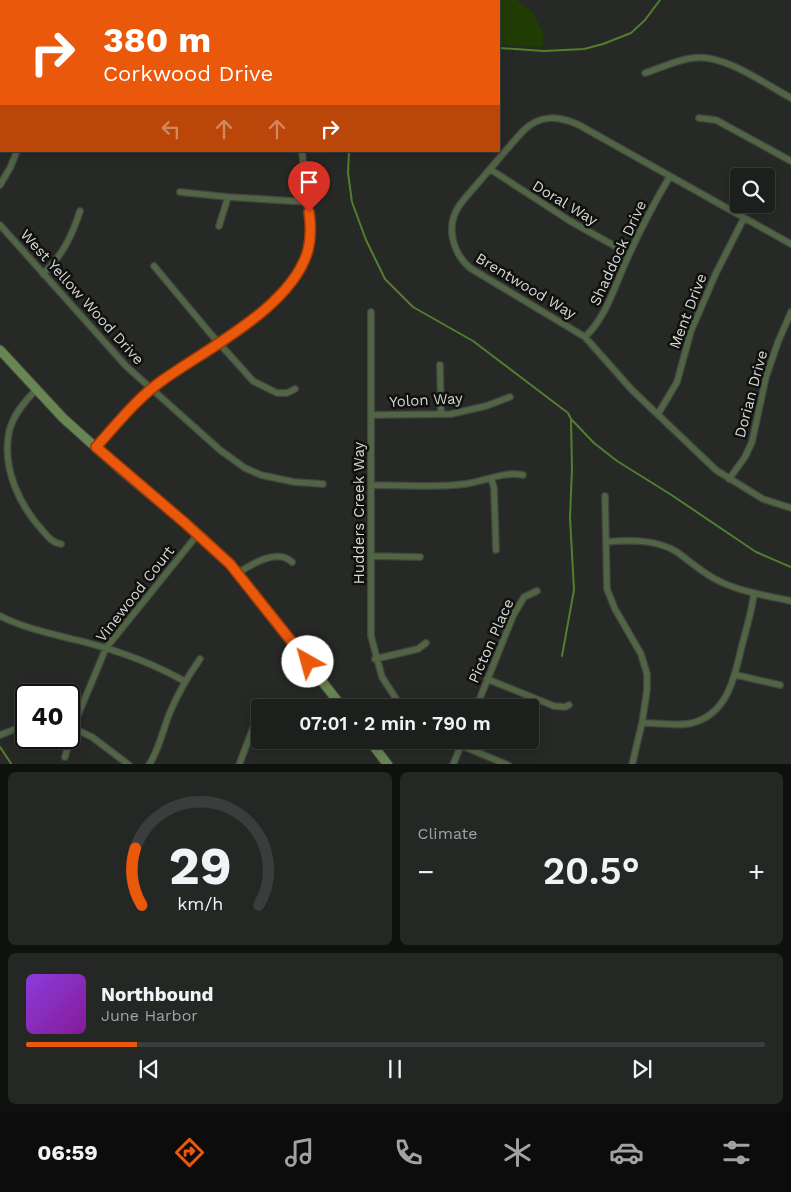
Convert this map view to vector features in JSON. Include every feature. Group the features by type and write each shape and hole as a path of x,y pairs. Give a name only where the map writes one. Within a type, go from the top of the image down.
{"street":[{"path":"645,73 685,59 714,58 791,98"},
{"name":"Brentwood Way","path":"791,244 566,119 552,117 541,119 528,126 459,207 453,222 453,241 458,255 474,272 585,337 632,390 706,462 729,479 763,499 791,508"},
{"path":"699,118 716,120 791,161"},
{"path":"0,185 17,152"},
{"path":"96,447 151,390 235,333 275,299 298,274 310,243 310,223 302,152"},
{"name":"Doral Way","path":"490,169 562,217 629,254"},
{"name":"Shaddock Drive","path":"585,337 593,330 603,315 629,254 670,176"},
{"path":"180,192 228,198 308,202"},
{"path":"219,226 228,198"},
{"path":"43,274 55,262 68,243 80,211"},
{"name":"Ment Drive","path":"658,414 677,382 686,344 694,323 716,273 744,218"},
{"name":"West Yellow Wood Drive","path":"0,225 102,341 151,390 220,450 245,468 261,474 280,479 323,484"},
{"path":"154,266 247,375 260,385 282,394 287,394 294,389"},
{"name":"Hudders Creek Way","path":"371,312 371,636 384,682 396,699"},
{"name":"Dorian Drive","path":"729,479 745,457 752,442 771,361 791,312"},
{"path":"0,350 63,418 223,556 337,699"},
{"path":"440,365 441,414"},
{"path":"36,390 21,407 12,424 8,444 9,465 16,490 29,515 47,536 55,543 61,544"},
{"name":"Yolon Way","path":"371,415 463,412 510,397"},
{"path":"371,485 467,484 513,473 523,476"},
{"path":"491,478 494,488 496,550"},
{"path":"605,496 606,582 615,609 641,654 647,669 647,690 642,723 632,764"},
{"name":"Vinewood Court","path":"80,707 106,648 198,534"},
{"path":"606,542 638,541 660,545 676,552 718,581 791,602"},
{"path":"371,556 420,556"},
{"path":"238,573 254,563 271,558 282,557 292,562"},
{"name":"Picton Place","path":"479,699 507,629 520,603 526,595 537,591"},
{"path":"642,723 682,725 694,723 702,719 723,701 736,675 754,592"},
{"path":"0,616 34,630 106,648 152,664 184,681"},
{"path":"376,659 418,649 426,643"},
{"path":"148,764 184,681 200,659"},
{"path":"736,675 780,685"},
{"path":"487,679 554,706 565,707 569,705"},
{"path":"0,735 15,730"},
{"path":"80,732 103,744 129,764"},
{"path":"239,764 251,733"},
{"name":"Vinewood Court","path":"65,757 67,749"},
{"path":"376,749 388,764"},
{"path":"453,764 459,749"},
{"path":"475,749 508,764"}],"green space":[{"path":"500,0 516,0 532,11 543,32 543,47 500,45"}],"waterway":[{"path":"500,48 544,51 584,49 603,44 631,33 645,20 660,0"},
{"path":"349,152 348,173 352,202 366,240 385,279 413,307 473,341 568,413 571,419 594,443 617,461 756,552 791,567"},
{"path":"562,656 574,590 570,518 571,420"},
{"path":"0,747 11,764"}],"route":[{"path":"308,662 223,556 96,447 139,400 163,380 235,333 288,286 298,274 310,243 309,212"}]}
